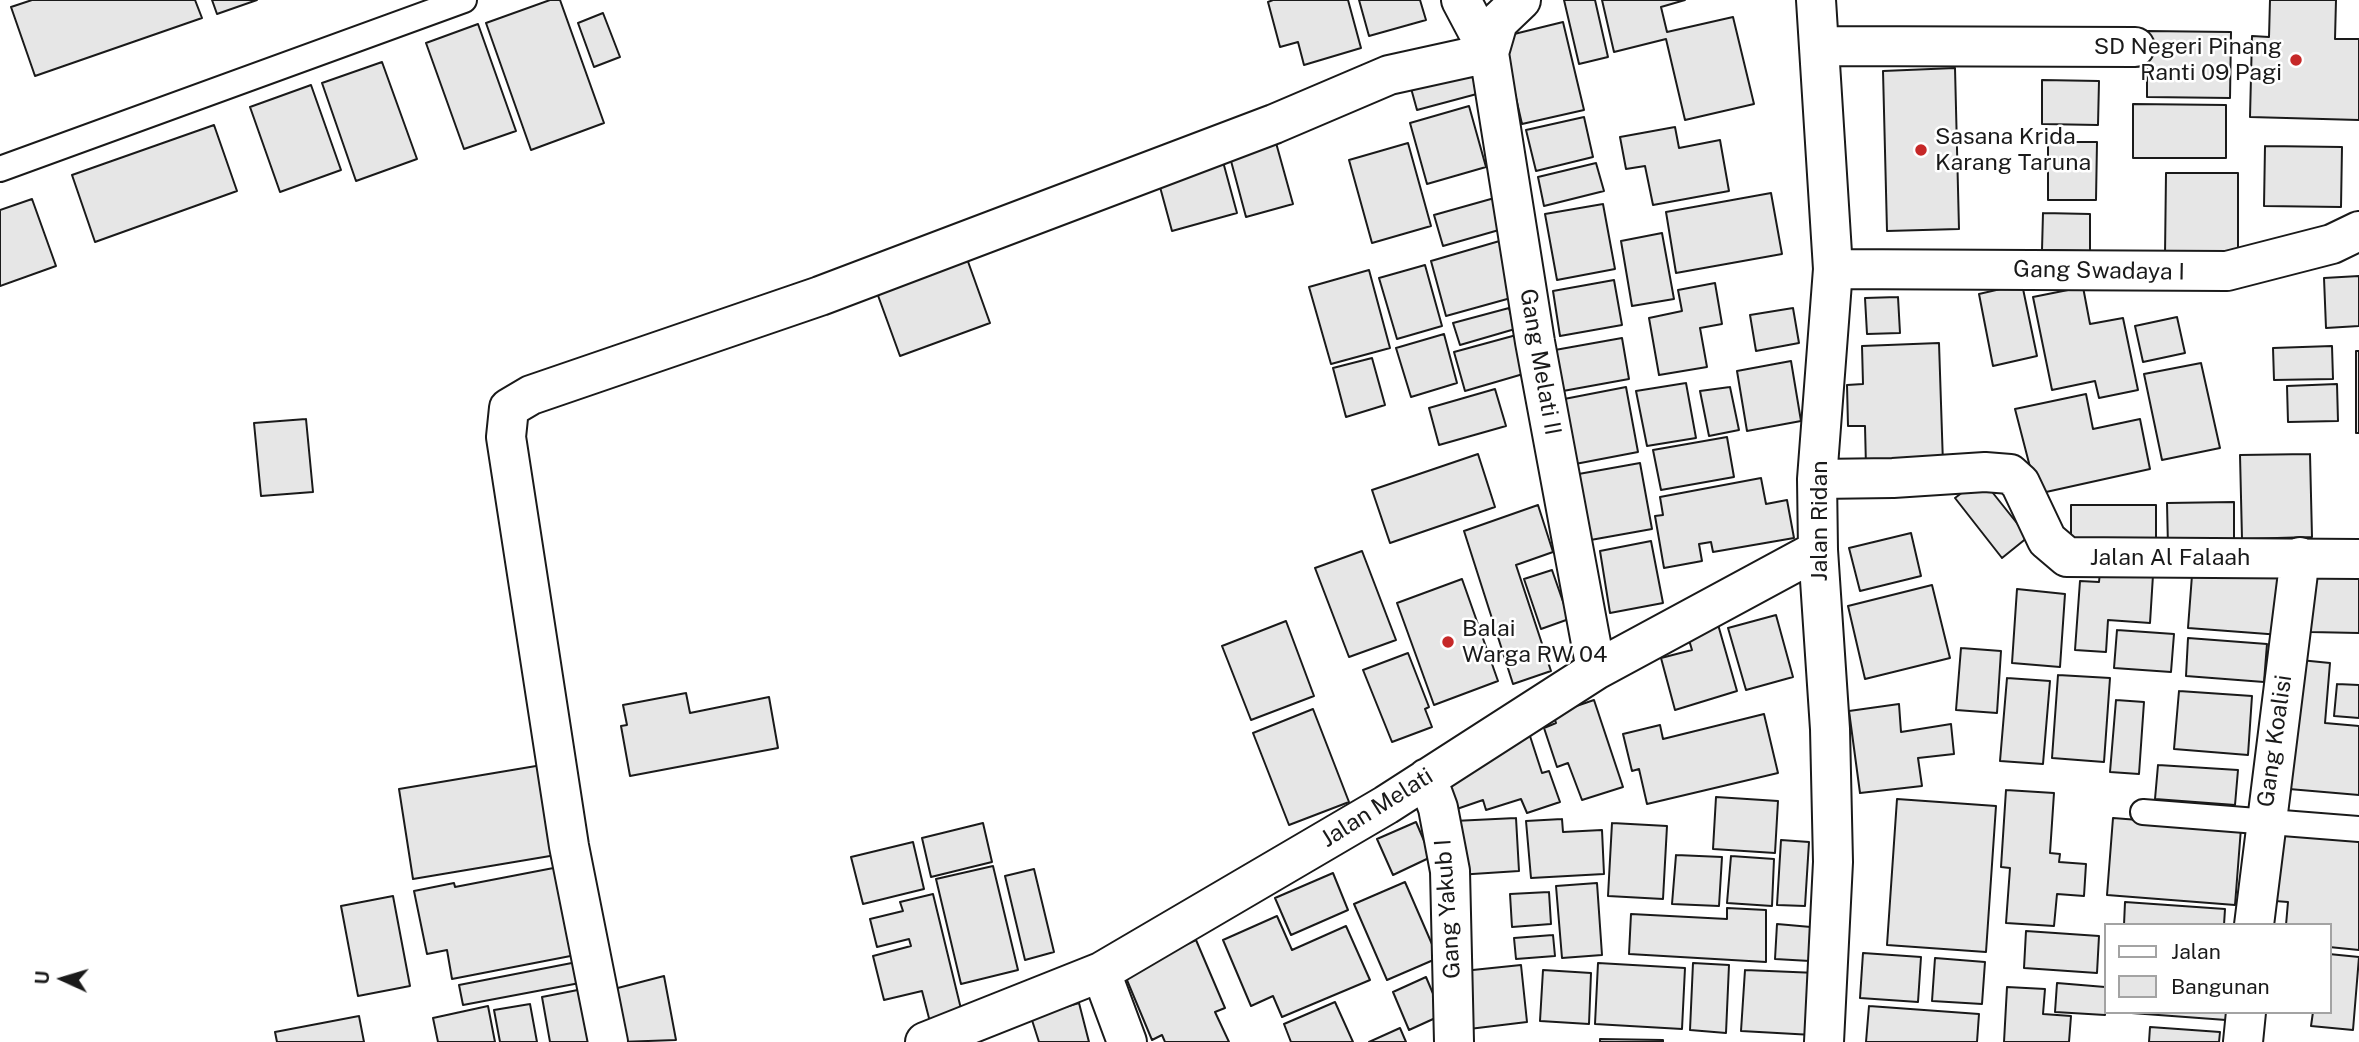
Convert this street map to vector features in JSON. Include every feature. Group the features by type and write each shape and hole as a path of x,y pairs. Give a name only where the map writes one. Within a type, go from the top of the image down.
{"street":[{"path":"1461,0 1489,53"},
{"path":"1489,53 1498,22 1521,0"},
{"name":"Jalan Ridan","path":"1816,0 1833,269 1817,479 1818,550 1830,729 1833,862 1824,1042"},
{"path":"1820,46 2135,47"},
{"path":"608,1042 569,846 506,438 509,408 531,395 820,296 1274,124 1389,75 1489,53"},
{"name":"Gang Melati II","path":"1489,53 1535,342 1596,670"},
{"name":"Gang Swadaya I","path":"1833,269 2227,271 2332,244 2359,232"},
{"name":"Jalan Al Falaah","path":"1817,479 1893,478 1985,472 2010,474 2020,483 2046,540 2067,557 2359,559"},
{"name":"Jalan Melati","path":"925,1042 1101,972 1386,805 1596,670 1818,550"},
{"name":"Gang Koalisi","path":"2254,923 2264,823 2300,557"},
{"name":"Gang Yakub I","path":"1427,778 1438,808 1450,871 1454,1042"},
{"path":"1101,972 1127,1042"},
{"path":"2243,1042 2246,1014"}],"lane":[{"path":"0,169 464,0"},
{"path":"2143,812 2359,829"}],"building":[{"path":"32,0 195,0 202,18 35,76 11,7"},
{"path":"212,0 257,0 217,14"},
{"path":"550,0 560,0 604,123 531,150 486,23"},
{"path":"1348,0 1361,48 1304,65 1298,42 1280,47 1268,2"},
{"path":"1359,0 1420,0 1426,20 1369,36"},
{"path":"1564,0 1595,0 1608,57 1579,64"},
{"path":"1602,0 1685,0 1661,7 1667,32 1733,17 1754,104 1685,120 1666,39 1614,52"},
{"name":"SD Negeri Pinang Ranti 09 Pagi","path":"2270,0 2336,0 2335,39 2359,39 2359,120 2250,117 2252,36 2269,37"},
{"path":"603,13 620,57 594,67 578,23"},
{"path":"1563,22 1584,110 1522,124 1502,37"},
{"path":"478,24 516,131 464,149 426,43"},
{"path":"2147,31 2231,32 2230,98 2147,97"},
{"path":"1479,61 1488,91 1417,110 1409,81"},
{"path":"382,62 417,159 356,181 322,83"},
{"name":"Sasana Krida Karang Taruna","path":"1955,68 1959,229 1887,231 1883,71"},
{"path":"2042,80 2099,81 2098,125 2042,124"},
{"path":"311,85 341,170 280,192 250,107"},
{"path":"2133,104 2226,105 2226,158 2133,158"},
{"path":"1469,106 1486,167 1427,184 1410,123"},
{"path":"1584,117 1593,157 1536,171 1526,130"},
{"path":"214,125 237,191 95,242 72,175"},
{"path":"1675,127 1679,148 1720,140 1729,191 1653,205 1645,166 1626,169 1620,137"},
{"path":"1273,132 1293,204 1246,217 1227,146"},
{"path":"2048,142 2097,142 2096,200 2048,200"},
{"path":"1408,143 1431,226 1372,243 1349,160"},
{"path":"2265,146 2342,147 2341,207 2264,206"},
{"path":"1222,158 1237,213 1172,231 1157,176"},
{"path":"1596,163 1604,191 1544,206 1538,177"},
{"path":"2166,173 2238,173 2238,256 2165,255"},
{"path":"1771,193 1782,254 1676,273 1666,212"},
{"path":"1498,197 1506,228 1443,246 1434,215"},
{"path":"32,199 56,266 0,286 0,210"},
{"path":"1603,204 1615,269 1557,280 1545,214"},
{"path":"2043,213 2090,214 2090,251 2042,250"},
{"path":"1662,233 1674,299 1632,306 1621,241"},
{"path":"1503,240 1518,296 1446,316 1431,261"},
{"path":"966,256 990,323 900,356 876,290"},
{"path":"1425,265 1442,326 1397,339 1379,278"},
{"path":"1369,270 1390,348 1331,364 1309,287"},
{"path":"2359,276 2359,326 2326,328 2324,278"},
{"path":"1614,280 1622,325 1560,336 1553,291"},
{"path":"1715,283 1722,324 1700,328 1707,367 1659,375 1649,318 1682,311 1678,290"},
{"path":"2022,284 2037,356 1993,366 1979,294"},
{"path":"2083,287 2090,324 2123,318 2138,390 2099,398 2095,381 2052,390 2033,297"},
{"path":"1898,297 1900,333 1867,334 1865,298"},
{"path":"1509,308 1515,329 1460,345 1453,323"},
{"path":"1793,308 1799,343 1756,351 1750,315"},
{"path":"2177,317 2185,353 2143,362 2135,326"},
{"path":"1444,334 1457,383 1411,397 1396,348"},
{"path":"1520,334 1530,372 1465,391 1454,352"},
{"path":"1622,338 1629,379 1563,391 1555,350"},
{"path":"1939,343 1943,464 1866,467 1865,426 1848,426 1847,385 1863,384 1862,346"},
{"path":"2332,346 2333,379 2274,380 2273,348"},
{"path":"2356,351 2359,351 2359,433 2356,433"},
{"path":"1372,358 1385,405 1346,417 1333,368"},
{"path":"1791,361 1801,421 1747,431 1737,371"},
{"path":"2201,363 2220,448 2162,460 2144,374"},
{"path":"1686,383 1696,438 1647,446 1636,391"},
{"path":"2337,384 2338,421 2288,422 2287,386"},
{"path":"1626,387 1638,452 1570,465 1559,400"},
{"path":"1730,387 1739,430 1709,436 1700,391"},
{"path":"1495,389 1506,426 1439,445 1429,408"},
{"path":"2086,394 2093,429 2140,419 2150,469 2037,494 2015,409"},
{"path":"306,419 313,492 261,496 254,423"},
{"path":"1727,437 1734,477 1661,490 1653,450"},
{"path":"1478,454 1495,507 1390,543 1372,490"},
{"path":"2310,454 2312,537 2242,539 2240,455"},
{"path":"1640,463 1652,529 1585,541 1573,475"},
{"path":"1761,478 1766,504 1787,500 1794,538 1713,552 1711,542 1699,544 1702,561 1664,568 1655,516 1663,515 1660,497"},
{"path":"1981,478 2028,537 2002,558 1955,498"},
{"path":"2234,502 2234,547 2168,547 2167,503"},
{"path":"1538,505 1553,552 1516,565 1551,671 1513,684 1464,531"},
{"path":"2071,505 2156,505 2156,547 2071,547"},
{"path":"1911,533 1921,576 1860,591 1849,548"},
{"path":"1651,541 1663,603 1610,613 1600,551"},
{"path":"1362,551 1396,640 1349,657 1315,568"},
{"path":"2193,562 2286,570 2281,635 2188,628"},
{"path":"1552,570 1569,619 1541,629 1524,579"},
{"path":"2100,572 2153,575 2150,623 2108,620 2106,652 2075,650 2080,581 2099,582"},
{"path":"2311,577 2359,578 2359,633 2310,632"},
{"name":"Balai Warga RW 04","path":"1462,579 1498,681 1434,705 1397,603"},
{"path":"1932,585 1950,658 1865,679 1848,606"},
{"path":"2017,589 2065,594 2060,667 2012,663"},
{"path":"1776,615 1793,677 1746,690 1728,628"},
{"path":"1286,621 1314,696 1251,720 1222,646"},
{"path":"1717,621 1737,691 1675,710 1661,658 1692,650 1686,630"},
{"path":"2117,630 2174,634 2171,672 2114,668"},
{"path":"2188,638 2267,644 2264,682 2186,676"},
{"path":"1961,648 2001,651 1997,713 1956,710"},
{"path":"1408,653 1429,707 1425,709 1432,727 1392,742 1363,670"},
{"path":"2300,660 2330,663 2325,723 2359,726 2359,795 2289,789"},
{"path":"2058,675 2110,678 2104,762 2052,758"},
{"path":"2007,678 2050,681 2043,764 2000,761"},
{"path":"2337,684 2359,685 2359,718 2334,716"},
{"path":"2179,691 2252,696 2248,755 2174,749"},
{"path":"686,693 690,713 769,697 778,748 630,776 621,726 627,725 623,705"},
{"path":"1594,700 1623,787 1582,800 1568,763 1557,767 1544,728 1556,723 1553,714"},
{"path":"2116,700 2144,702 2139,774 2110,772"},
{"path":"1899,704 1901,732 1951,724 1954,754 1918,758 1922,786 1860,793 1849,711"},
{"path":"1313,709 1349,802 1289,825 1253,733"},
{"path":"1764,714 1778,773 1647,804 1639,769 1632,771 1623,734 1660,725 1663,739"},
{"path":"1529,733 1542,773 1549,771 1560,802 1527,813 1521,799 1486,810 1483,800 1451,811 1439,776"},
{"path":"542,765 556,855 413,879 399,789"},
{"path":"2158,765 2238,770 2235,805 2155,799"},
{"path":"2006,790 2054,793 2050,853 2060,854 2059,862 2086,864 2084,896 2057,894 2054,926 2006,923 2010,868 2001,867"},
{"path":"1716,797 1778,801 1775,853 1713,849"},
{"path":"1897,799 1996,806 1986,952 1887,945"},
{"path":"1516,818 1519,871 1457,875 1454,821"},
{"path":"2113,818 2241,828 2235,905 2107,895"},
{"path":"1562,819 1563,832 1602,830 1604,874 1531,878 1526,821"},
{"path":"1416,822 1431,857 1393,875 1377,839"},
{"path":"983,823 992,862 931,877 922,838"},
{"path":"1612,823 1667,826 1663,899 1608,896"},
{"path":"2280,832 2359,835 2359,950 2331,947 2331,923 2286,923 2288,902 2275,901"},
{"path":"1781,840 1809,842 1805,906 1777,905"},
{"path":"913,842 924,889 863,904 851,857"},
{"path":"1676,855 1722,857 1719,906 1672,904"},
{"path":"1731,856 1774,859 1772,906 1727,903"},
{"path":"569,865 586,953 452,979 447,950 427,954 414,891 454,883 455,887"},
{"path":"993,866 1018,970 961,984 936,879"},
{"path":"1034,869 1054,952 1025,960 1005,876"},
{"path":"1333,873 1348,910 1291,935 1275,898"},
{"path":"1405,882 1438,958 1387,980 1354,904"},
{"path":"1597,883 1602,955 1562,958 1556,886"},
{"path":"1549,892 1551,924 1512,927 1510,894"},
{"path":"933,894 962,1013 930,1022 922,991 884,1000 873,956 911,946 909,939 877,947 870,919 903,911 900,902"},
{"path":"393,896 410,986 358,996 341,906"},
{"path":"2125,902 2225,909 2224,923 2124,923"},
{"path":"1727,908 1766,910 1766,962 1629,954 1631,914 1727,919"},
{"path":"1277,916 1292,950 1346,926 1370,980 1282,1017 1273,996 1251,1006 1223,940"},
{"path":"1777,924 1811,927 1810,961 1775,959"},
{"path":"2026,931 2099,936 2097,973 2024,968"},
{"path":"1553,935 1555,956 1516,959 1514,938"},
{"path":"1196,940 1225,1008 1215,1012 1229,1042 1165,1042 1162,1035 1152,1040 1124,973"},
{"path":"1863,953 1921,957 1918,1002 1860,998"},
{"path":"2331,954 2359,957 2353,1030 2311,1026 2313,1014 2331,1014"},
{"path":"1935,958 1985,962 1982,1004 1932,1001"},
{"path":"582,961 585,982 463,1005 459,985"},
{"path":"1598,963 1685,968 1682,1029 1595,1024"},
{"path":"1693,963 1729,965 1726,1033 1690,1030"},
{"path":"1521,965 1527,1022 1469,1029 1463,971"},
{"path":"1543,970 1591,973 1589,1024 1540,1021"},
{"path":"1745,970 1817,973 1813,1035 1741,1031"},
{"path":"664,976 676,1040 620,1042 610,990"},
{"path":"1426,977 1442,1015 1409,1030 1393,992"},
{"path":"2057,983 2104,987 2105,1015 2055,1012"},
{"path":"593,987 603,1042 550,1042 542,997"},
{"path":"2007,987 2045,989 2043,1014 2071,1016 2069,1042 2004,1042"},
{"path":"1335,1002 1353,1042 1291,1042 1284,1024"},
{"path":"1079,1003 1089,1042 1039,1042 1031,1017"},
{"path":"530,1004 537,1042 500,1042 494,1010"},
{"path":"488,1006 495,1042 438,1042 433,1018"},
{"path":"1869,1006 1979,1014 1977,1042 1866,1042"},
{"path":"2145,1014 2227,1014 2226,1020"},
{"path":"359,1016 364,1042 277,1042 275,1032"},
{"path":"2150,1027 2220,1032 2219,1042 2149,1042"},
{"path":"1400,1028 1406,1042 1369,1042"},
{"path":"1600,1039 1663,1040 1663,1042 1600,1042"}],"place":[{"name":"SD Negeri Pinang Ranti 09 Pagi","path":"2296,60"},
{"name":"Sasana Krida Karang Taruna","path":"1921,150"},
{"name":"Balai Warga RW 04","path":"1448,642"}]}
